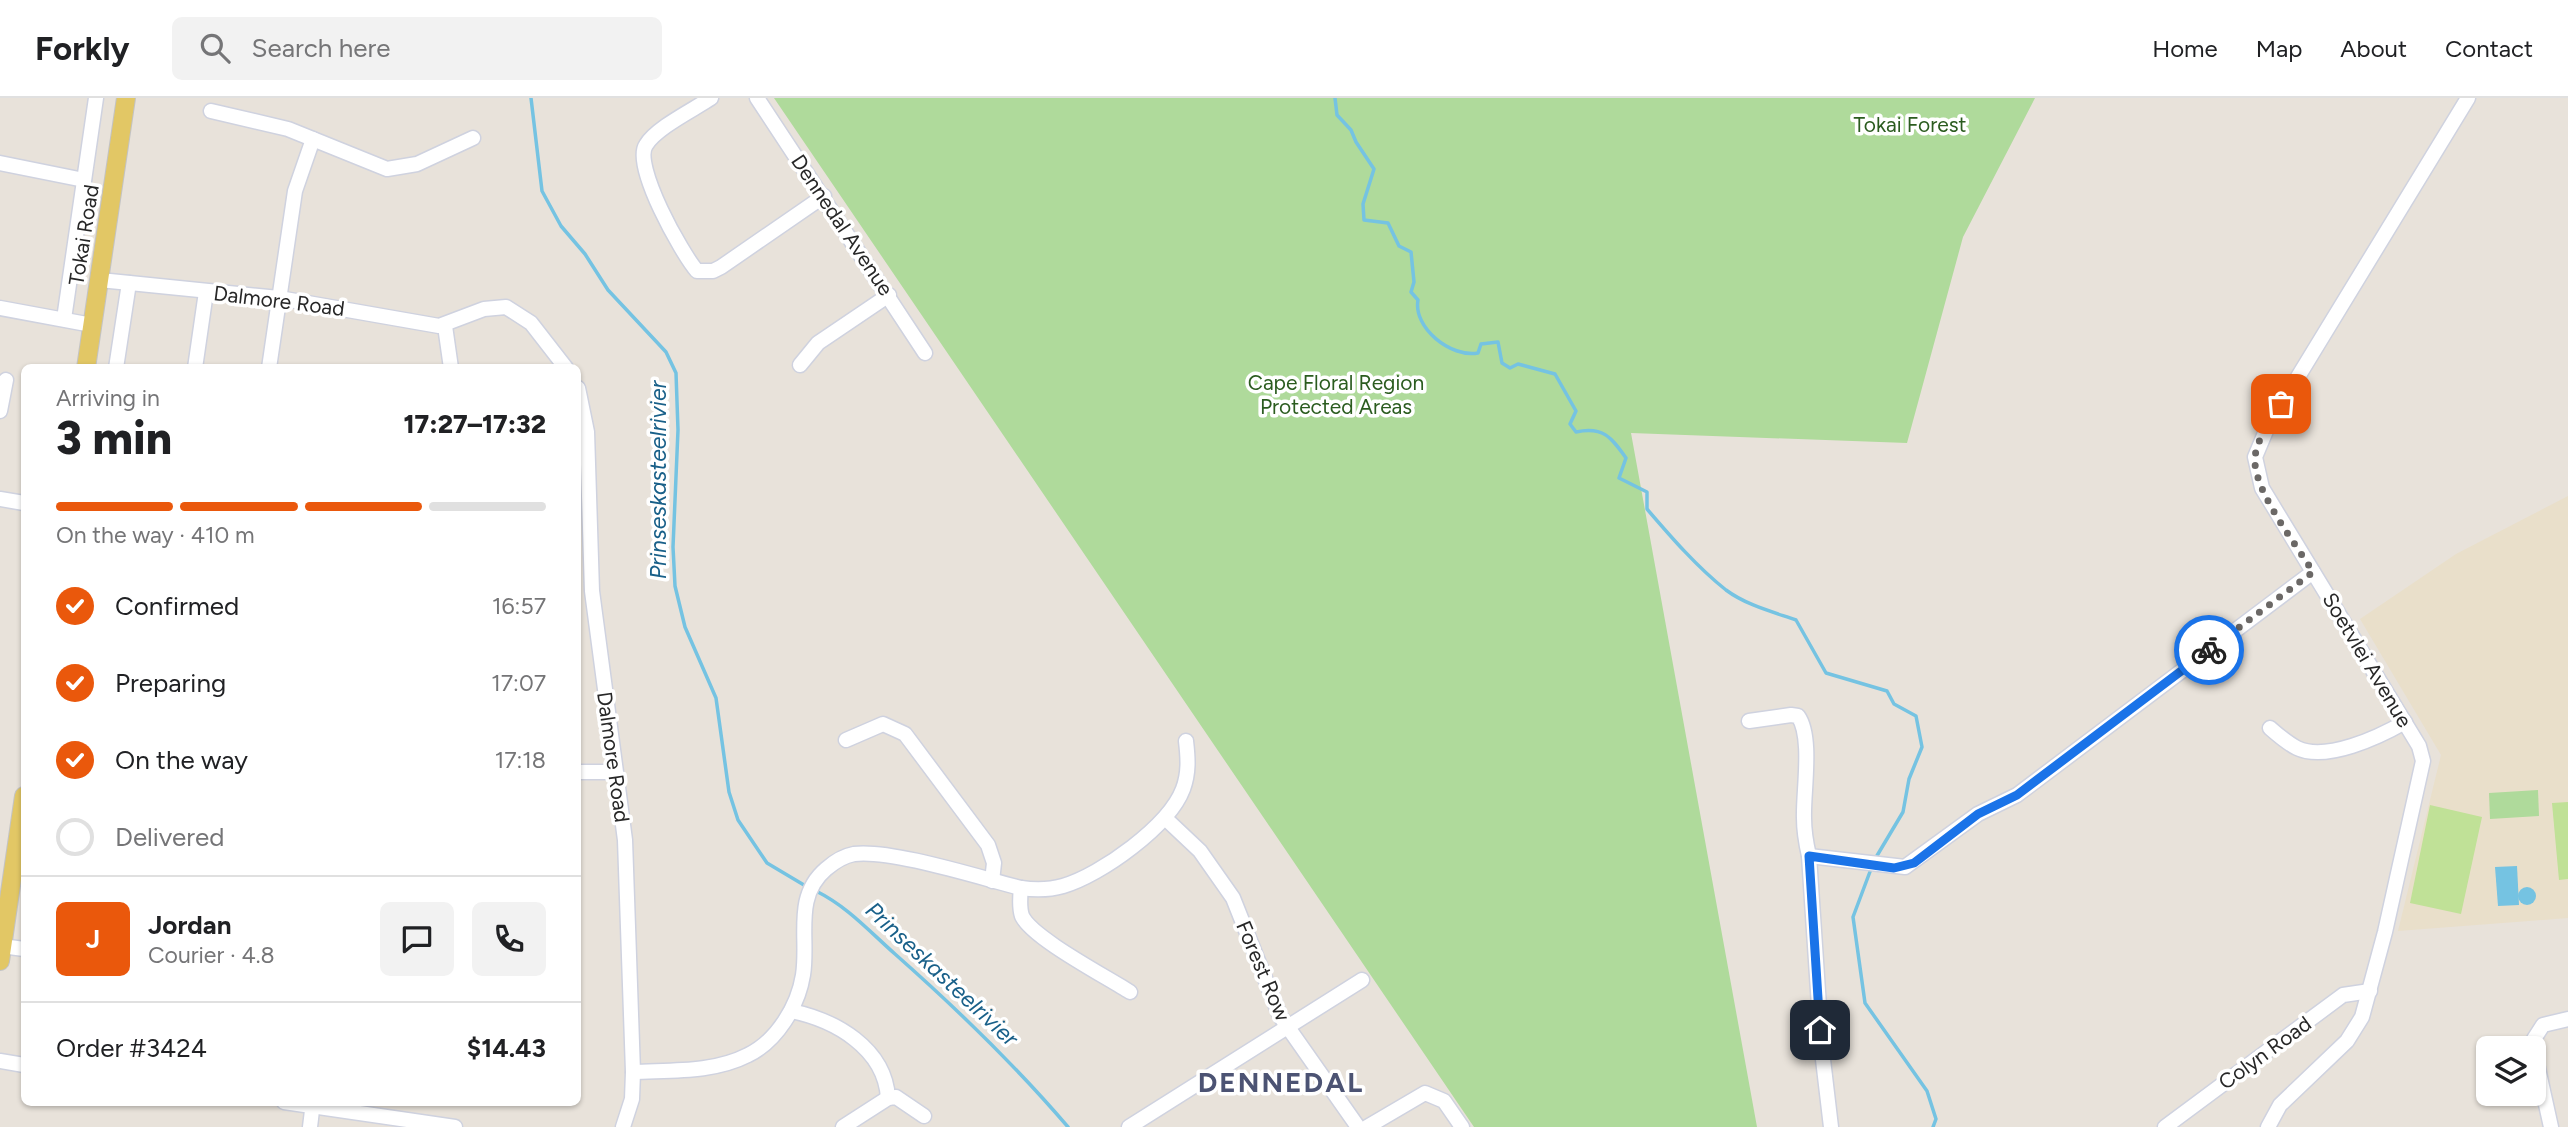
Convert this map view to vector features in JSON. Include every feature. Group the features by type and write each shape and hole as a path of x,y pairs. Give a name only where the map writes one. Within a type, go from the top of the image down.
{"main road":[{"name":"Tokai Road","path":"87,364 127,102"},
{"path":"1,953 21,841"}],"street":[{"path":"64,319 96,98"},
{"path":"711,98 653,138 643,151 643,169 686,258 698,271 713,271 721,267 824,197"},
{"name":"Dennedal Avenue","path":"757,98 925,353"},
{"name":"Soetvlei Avenue","path":"2268,1127 2280,1105 2347,1041 2362,1017 2423,761 2419,746 2258,479 2258,447 2370,254 2468,98"},
{"path":"211,111 288,129 376,166 395,169 417,164 473,138"},
{"path":"270,364 297,179 313,139"},
{"path":"0,163 84,180"},
{"name":"Dalmore Road","path":"100,280 279,298 445,326"},
{"path":"117,364 129,283"},
{"path":"196,364 206,292"},
{"path":"800,365 818,344 889,295"},
{"path":"450,364 445,326 484,309 506,307 531,323 563,364"},
{"path":"0,308 92,325"},
{"path":"0,411 6,380"},
{"name":"Dalmore Road","path":"581,403 587,432 592,591 625,840 633,1072 632,1098 623,1127"},
{"path":"0,499 21,502"},
{"path":"1809,856 1894,868 1914,863 1978,814 2017,795 2313,572"},
{"path":"1749,721 1791,715 1798,716 1803,722 1806,762 1804,827 1809,856 1822,1051 1831,1127"},
{"path":"2270,728 2298,749 2314,751 2374,740 2404,722"},
{"path":"846,740 883,724 905,734 988,845 994,863 992,881"},
{"path":"633,1072 707,1068 731,1062 763,1046 791,1012 804,972 806,901 815,883 831,865 852,855 878,855 1021,888 1052,889 1084,878 1114,859 1166,818 1182,791 1187,776 1185,741"},
{"path":"581,772 614,772"},
{"name":"Forest Row","path":"1166,818 1200,852 1233,898 1286,1027 1358,1127"},
{"path":"1021,888 1020,908 1026,923 1045,939 1130,992"},
{"path":"1,953 21,950"},
{"path":"1129,1127 1362,980"},
{"name":"Colyn Road","path":"2165,1127 2343,995 2370,991"},
{"path":"791,1012 817,1017 858,1041 884,1076 888,1098"},
{"path":"2536,1036 2543,1025 2568,1020"},
{"path":"0,1062 21,1065"},
{"path":"1367,1127 1425,1093 1444,1101 1462,1127"},
{"path":"843,1127 888,1098 905,1100 924,1116"},
{"path":"2546,1101 2552,1127"},
{"path":"310,1127 313,1106"},
{"path":"320,1106 456,1127"}],"shaded area":[{"path":"2568,496 2568,918 2398,931 2441,755 2360,619 2456,554"}],"green space":[{"name":"Cape Floral Region Protected Areas","path":"774,98 2035,98 1963,237 1907,443 1631,433 1757,1127 1474,1127"},
{"path":"2538,790 2539,816 2490,819 2489,793"},
{"path":"2568,802 2568,879 2559,880 2552,803"},
{"path":"2430,805 2482,817 2461,914 2410,903"}],"water":[{"path":"2517,866 2519,905 2498,906 2495,867"},
{"path":"2527,887 2533,890 2536,896 2533,902 2527,905 2521,902 2518,896 2521,890"}],"waterway":[{"name":"Prinseskasteelrivier","path":"531,98 542,191 561,226 585,254 608,290 666,352 676,373 678,430 673,547 675,586 685,627 716,698 729,792 738,820 767,863 809,888"},
{"path":"1335,98 1337,115 1351,130 1374,169 1363,204 1364,220 1388,223 1399,246 1411,252 1414,282 1411,292 1418,300 1421,321 1436,339 1457,351 1467,353 1478,353 1481,344 1498,342 1502,363 1510,368 1518,364 1555,374 1576,411 1570,424 1576,432 1600,432 1616,444 1626,458 1619,478 1647,492 1647,509 1705,572 1742,600 1796,620 1826,673 1887,691 1894,704 1916,716 1922,747 1909,779 1903,812 1875,859"},
{"path":"1871,869 1853,917 1865,1003 1927,1091 1936,1119 1933,1127"},
{"name":"Prinseskasteelrivier","path":"816,891 858,920 940,995 1006,1059 1068,1127"}],"way so far":[{"path":"2209,650 2313,572 2262,488 2255,468 2255,457 2262,436 2281,404"}],"district":[{"name":"DENNEDAL","path":"1281,1082"}],"route":[{"path":"1820,1030 1809,856 1894,868 1914,863 1978,814 2017,795 2209,650"}],"park label":[{"name":"Tokai Forest","path":"1910,125"}]}
